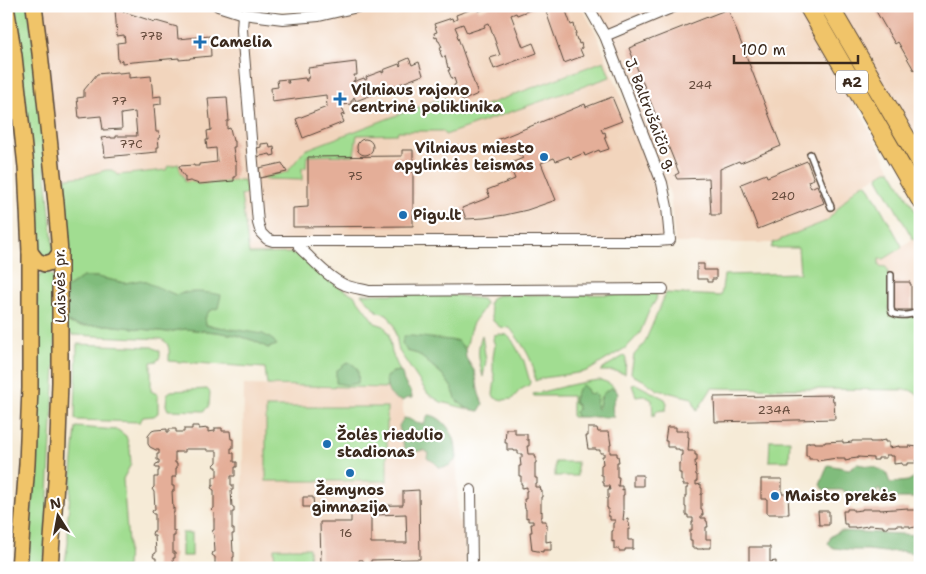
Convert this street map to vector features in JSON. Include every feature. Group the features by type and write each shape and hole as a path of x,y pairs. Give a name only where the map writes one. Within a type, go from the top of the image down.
{"highway":[{"name":"A2","path":"808,6 920,199"},
{"name":"A2","path":"829,6 918,153"}],"main road":[{"name":"Laisvės pr.","path":"6,6 26,166 30,252 29,407 27,464 19,568"},
{"name":"Laisvės pr.","path":"34,6 49,136 61,280 60,390 50,568"},
{"path":"30,252 37,261 45,264 54,261 60,253"},
{"path":"30,279 37,271 45,269 53,272 61,280"}],"street":[{"path":"218,6 243,14 273,18 319,16 362,6"},
{"name":"J. Baltrušaičio g.","path":"298,241 670,240 667,207 662,183 605,36 588,6"},
{"path":"605,36 676,6"},
{"path":"243,14 242,30 258,223 261,233 266,239 298,241 299,247 334,279 344,285 369,291 663,289"},
{"path":"896,158 918,153"},
{"path":"471,490 472,568"}],"lane":[{"path":"810,154 830,207"},
{"path":"891,275 890,308 892,313 896,315 920,312"}],"shaded area":[{"path":"44,6 207,6 238,17 270,23 286,23 331,18 374,6 581,6 596,33 659,190 665,243 305,245 299,253 249,254 241,195 243,180 199,184 190,181 185,182 185,177 179,165 168,166 166,170 118,175 106,170 85,176 58,179 46,58 48,34"},
{"path":"591,6 800,6 821,49 843,88 860,111 891,170 855,189 827,221 773,243 675,243 670,195 664,177"},
{"path":"835,6 920,6 920,147"},
{"path":"913,239 920,243 920,315 892,316 878,259 884,259"},
{"name":"Žemynos gimnazija","path":"244,385 387,388 394,399 402,401 404,418 399,426 404,447 424,450 439,467 443,468 452,465 457,458 458,521 464,521 465,568 241,568"}],"green space":[{"path":"13,6 28,6 34,49 54,255 42,260 37,248 35,175"},
{"path":"604,61 610,77 445,135 443,131 398,131 397,134 357,135 354,155 307,156 306,168 302,168 302,180 260,178 287,172 305,150 445,97 459,115"},
{"path":"179,164 185,182 190,181 199,184 244,180 247,193 241,195 249,254 299,253 337,286 354,295 375,323 384,326 389,334 392,353 400,371 393,372 386,377 387,388 267,385 265,368 169,361 168,346 162,339 73,335 68,331 66,322 80,326 107,325 167,332 185,329 236,335 255,341 268,348 276,345 206,325 205,318 209,311 186,292 176,295 141,281 125,283 97,277 83,277 66,288 58,179 85,176 106,170 112,170 118,175 166,170 168,166"},
{"path":"891,170 920,219 920,243 913,239 878,178 879,175"},
{"path":"864,183 868,185 902,246 884,259 879,259 879,266 886,267 888,270 889,310 892,316 920,315 920,396 910,390 712,388 697,411 692,398 658,390 631,373 634,355 644,344 666,293 721,296 724,275 800,273 798,248 771,248 773,243 827,221 855,189"},
{"path":"47,273 52,276 56,284 55,367 44,568 27,568 38,410 37,283 39,276"},
{"path":"83,277 97,277 125,283 141,280 176,295 198,292 221,295 218,308 209,311 205,318 206,325 263,334 277,345 268,348 255,341 236,335 216,332 185,329 167,332 107,325 80,326 66,322 66,288"},
{"path":"361,294 447,294 482,299 485,303 484,306 472,325 465,349 457,341 430,339 407,351 418,354 443,375 452,388 457,401 468,409 441,402 428,394 399,351 394,325 387,314 378,312"},
{"path":"657,294 640,333 627,347 584,372 543,378 535,381 533,366 527,353 510,328 500,327 493,321 489,304 491,298 497,295"},
{"path":"482,335 486,361 483,377 479,360"},
{"path":"494,335 507,335 512,340 524,361 530,382 512,399 503,400 495,398 493,395 495,379 493,357 495,345 493,340"},
{"path":"404,336 458,341 465,349 466,358 475,372 483,404 479,411 468,409 457,401 452,388 443,375 418,354 407,351 402,343"},
{"path":"77,344 152,347 160,351 160,357 157,361 151,362 151,391 158,395 158,413 154,416 143,417 140,422 75,419"},
{"path":"624,356 626,358 625,374 615,371 600,371 603,368"},
{"path":"348,362 358,370 358,383 347,385 336,383 336,371"},
{"path":"400,371 411,392 412,398 402,401 394,398 389,393 386,377 393,372"},
{"path":"600,380 613,386 616,390 611,388 601,396 598,411 596,408 597,396 577,393 574,397 574,402 578,409 575,412 576,417 572,417 572,396 534,396 533,394 575,384"},
{"path":"636,384 665,399 667,403 666,410 657,411 653,417 652,400 643,395 636,396 632,385"},
{"path":"582,385 589,394 594,393 597,396 596,408 598,410 604,392 611,388 616,390 618,394 614,399 612,408 614,417 576,417 575,412 578,409 574,400 578,389"},
{"path":"207,389 210,392 209,406 204,411 168,410 166,405 167,394 171,391"},
{"name":"Žolės riedulio stadionas","path":"266,407 387,407 387,481 266,481"},
{"path":"428,415 441,420 453,437 457,458 447,466 439,467 427,458 428,453 424,450 409,453 404,447 399,426 404,418 424,424"},
{"path":"76,427 118,430 126,436 130,449 131,464 123,479 128,543 127,568 64,568 68,543 68,516"},
{"path":"770,440 790,440 789,461 769,461"},
{"path":"555,462 577,462 577,476 555,476"},
{"path":"857,464 874,467 886,472 890,483 908,481 920,474 920,498 882,496 879,488 874,497 854,496 842,490 824,490 820,485 828,465 849,469"},
{"path":"840,531 920,535 920,554 901,551 885,552 834,548 828,544 831,536"},
{"path":"182,533 192,533 192,556 182,556"},
{"path":"274,548 309,548 310,567 275,567"}],"building":[{"path":"492,6 534,6 535,8 517,15 516,13 511,15 523,47 533,43 537,53 494,69 490,58 500,55 489,23 484,25 485,27 467,33 463,24 455,27 478,94 462,101 459,93 456,94 454,85 456,84 448,70 450,70 445,56 442,57 440,52 440,47 442,47 437,37 435,38 434,33 437,32 434,24 452,18 453,21 457,19 456,15 477,7 479,11"},
{"path":"544,6 567,6 569,10 566,11 571,25 574,24 575,34 579,44 581,43 582,48 580,49 583,56 564,63"},
{"path":"873,6 920,6 920,67 914,70 898,42 895,44"},
{"path":"115,9 177,27 178,39 210,36 211,56 122,63 122,60 118,61 117,43 125,42 124,35 117,36"},
{"path":"728,9 781,146 720,169 720,215 711,215 709,178 677,179 675,175 679,173 629,48"},
{"name":"Vilniaus rajono centrinė poliklinika","path":"409,58 412,65 419,62 423,75 356,101 354,97 351,104 342,105 340,103 345,114 341,115 344,122 303,138 296,119 327,107 326,95 272,102 271,88 278,87 277,80 287,79 287,83 289,83 288,80 305,78 307,81 307,78 309,78 308,68 356,62 357,75 354,75 355,80 353,82 364,78 365,80 367,79 366,77 382,71 382,73 384,72 383,70 399,64 400,66 400,62"},
{"path":"129,72 129,78 151,76 153,97 161,96 161,104 154,105 156,132 159,132 160,138 158,138 159,147 157,147 157,152 105,157 101,138 137,136 135,112 121,114 122,129 103,130 101,116 79,118 77,98 84,97 84,90 97,74"},
{"path":"227,97 229,121 227,121 227,129 230,128 233,141 235,141 235,147 233,147 236,161 236,177 234,177 234,181 199,184 190,181 185,182 185,177 179,166 199,166 199,164 217,162 216,148 207,149 207,131 211,130 208,98"},
{"name":"Vilniaus miesto apylinkės teismas","path":"612,97 622,121 601,129 603,133 605,132 606,137 604,137 609,149 600,152 599,150 585,156 584,153 570,159 569,156 556,161 554,158 541,163 556,200 505,215 466,219 462,208 490,197 487,190 515,179 509,164 523,158 521,154 519,155 517,150 519,149 518,147 502,153 497,140 585,104 586,107"},
{"path":"365,139 373,147 365,155 357,147"},
{"path":"269,143 270,148 274,147 275,155 271,156 270,154 256,157 254,149 261,147 261,144"},
{"path":"402,150 413,150 413,226 293,227 293,208 308,207 308,157 402,156"},
{"path":"807,161 814,179 808,181 809,184 811,188 817,185 824,203 758,229 741,184 766,174 767,177"},
{"path":"282,163 287,172 260,178 259,168"},
{"path":"697,264 704,264 704,270 716,270 716,279 712,279 712,282 707,282 707,279 697,279"},
{"path":"894,282 910,282 911,310 893,310"},
{"path":"832,395 835,419 715,422 714,397"},
{"path":"192,426 199,426 199,429 208,428 208,432 215,431 215,428 222,428 222,431 230,431 231,439 233,439 231,453 234,453 234,462 237,462 237,467 235,467 235,476 231,476 231,485 233,485 233,490 231,490 232,507 234,507 234,512 232,512 232,529 234,529 234,534 232,534 233,566 215,566 215,557 212,555 215,552 214,535 212,532 214,530 214,513 211,510 214,508 214,490 211,488 213,486 213,477 217,477 217,467 214,465 217,462 217,451 185,449 185,452 175,452 175,463 177,463 176,477 172,477 172,486 174,486 174,491 172,491 174,508 173,531 175,531 175,536 173,536 174,567 156,567 156,558 153,556 156,553 155,536 152,534 155,531 155,514 152,511 155,509 154,492 152,489 154,487 154,477 158,477 159,468 155,466 159,463 157,454 159,454 159,450 150,447 148,436 155,430 167,429 167,432 169,432 169,429 176,429 176,432 184,432 184,429 192,429"},
{"path":"667,427 676,427 676,431 688,431 688,451 695,451 695,455 697,455 697,461 695,461 696,485 701,484 702,488 701,509 703,515 701,515 701,518 706,518 707,521 706,539 711,539 711,548 692,548 690,530 692,530 693,518 688,518 685,507 686,488 688,488 688,485 683,485 681,473 679,473 682,451 675,449 675,447 667,447 667,441 665,441"},
{"path":"588,428 597,428 598,432 609,432 610,453 617,453 619,462 617,462 618,486 622,486 622,490 624,489 623,520 628,519 630,529 628,529 628,540 633,540 633,549 619,551 619,549 614,549 612,531 615,520 610,520 607,508 608,490 610,490 609,486 604,486 603,475 601,475 602,456 604,456 604,453 600,453 600,450 596,449 588,449 586,436 588,436"},
{"path":"506,429 515,429 515,434 527,434 527,440 529,440 529,446 527,446 528,454 535,454 535,478 537,478 537,484 535,484 535,487 540,487 542,491 541,521 546,521 546,542 551,541 551,550 543,550 543,552 532,550 530,532 532,532 531,524 533,524 533,521 528,521 528,517 526,518 524,499 526,499 527,487 522,488 521,476 519,476 520,457 522,458 522,454 518,454 518,451 507,450 507,443 505,443"},
{"path":"885,440 885,442 889,442 889,448 899,446 919,447 920,460 915,460 916,463 902,465 902,463 894,464 894,456 890,455 886,455 886,458 878,458 878,460 858,457 845,461 845,459 837,458 817,461 817,459 809,459 809,456 806,456 806,443 809,442 843,441 843,443 852,441 880,442"},
{"path":"633,475 643,475 643,486 633,486"},
{"path":"761,479 782,479 782,494 788,494 789,514 767,514 767,499 761,499"},
{"path":"419,490 420,559 371,560 371,568 363,568 363,560 359,560 359,565 321,565 320,522 351,522 351,506 403,505 403,491","holes":["406,514 407,543 371,543 371,515"]},
{"path":"303,497 313,497 314,507 303,507"},
{"path":"908,508 908,510 918,510 920,508 920,526 910,528 910,526 896,525 883,528 883,526 868,525 855,528 847,527 847,524 844,524 843,511 847,511 847,509 853,509 853,511 862,509"},
{"path":"818,511 829,511 829,525 819,525"},
{"path":"749,547 770,547 770,562 776,561 776,568 749,567"}],"place":[{"name":"Camelia","path":"200,42"},
{"name":"Vilniaus rajono centrinė poliklinika","path":"340,99"},
{"name":"Vilniaus miesto apylinkės teismas","path":"544,157"},
{"name":"Pigu.lt","path":"403,215"},
{"name":"Žolės riedulio stadionas","path":"327,444"},
{"name":"Žemynos gimnazija","path":"350,473"},
{"name":"Maisto prekės","path":"775,496"}]}
